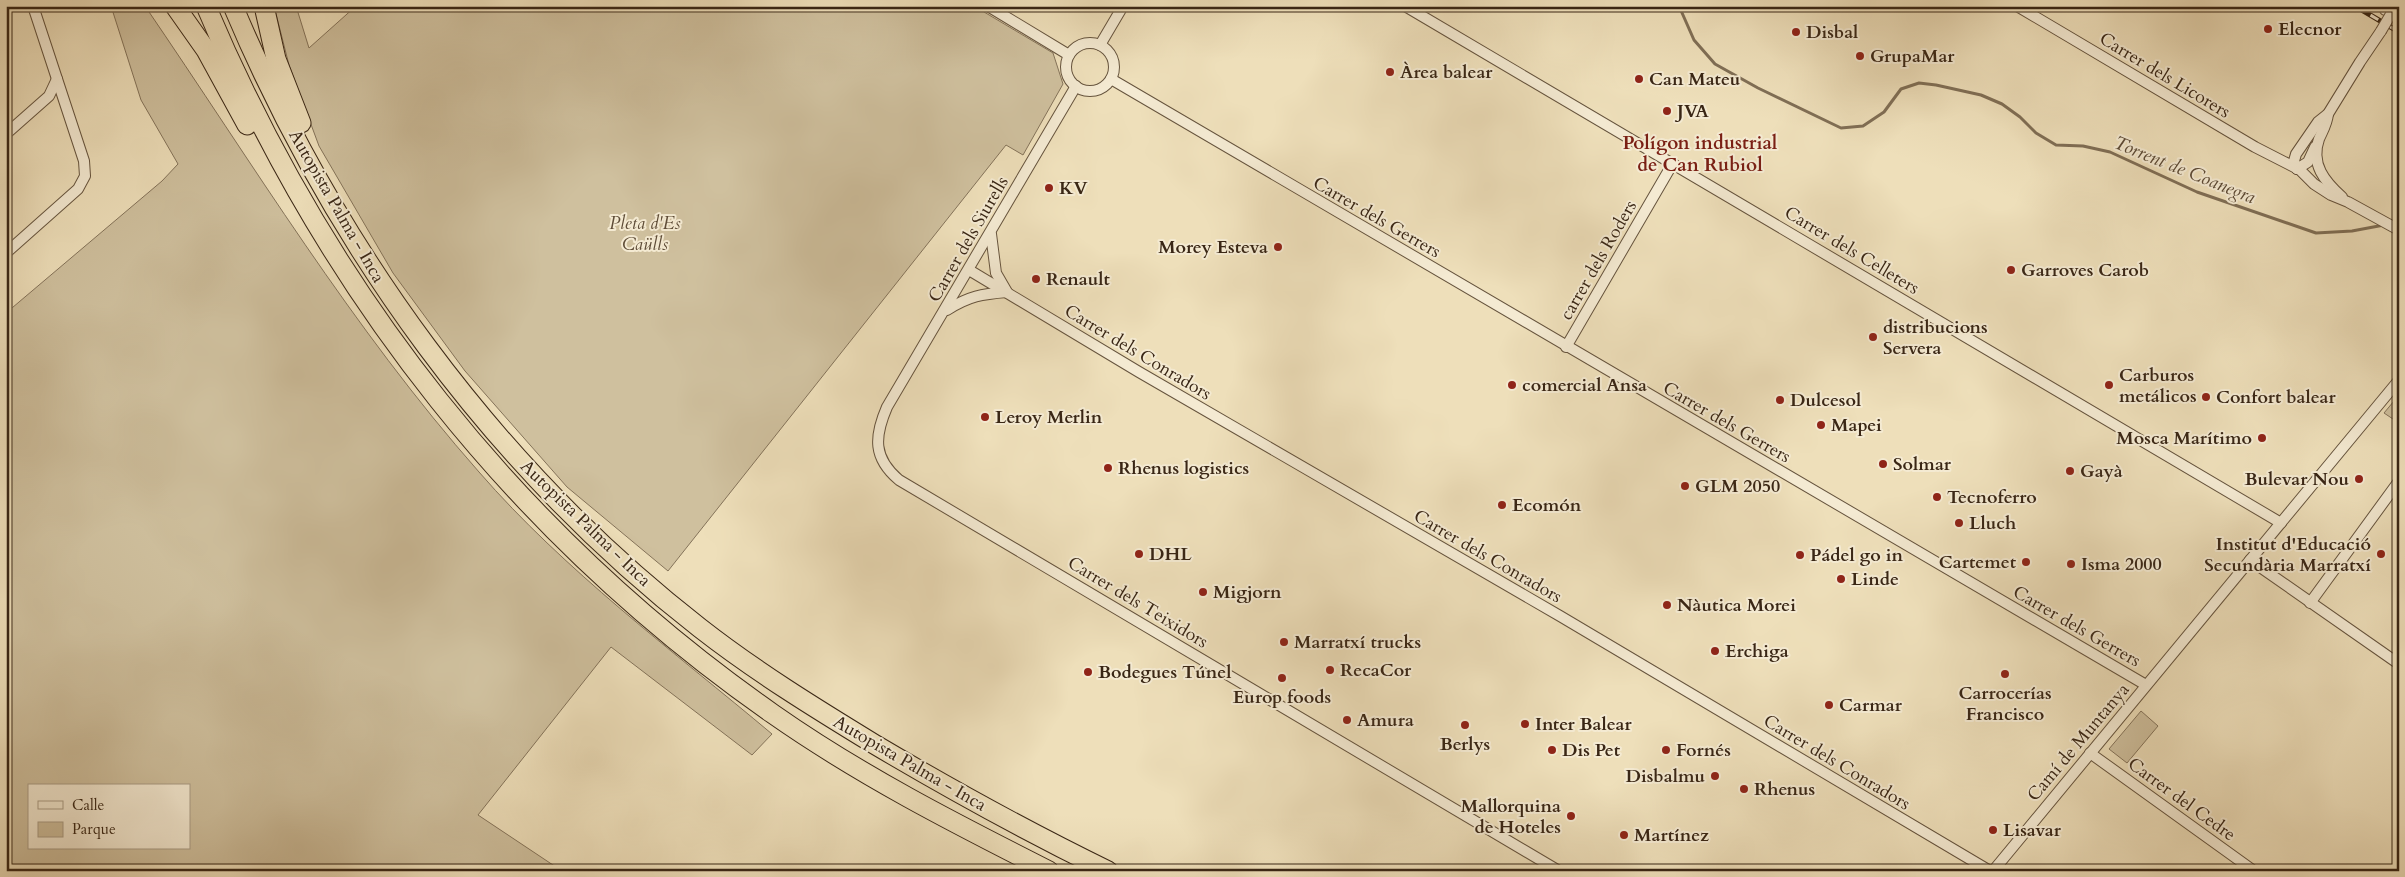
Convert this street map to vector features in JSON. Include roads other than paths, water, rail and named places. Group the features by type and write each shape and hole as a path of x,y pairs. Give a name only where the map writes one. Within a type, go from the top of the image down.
{"highway":[{"path":"175,6 206,50 282,187 312,219"},
{"name":"Autopista Palma - Inca","path":"206,6 264,133 312,219 379,322 468,439 534,511 622,595 736,687 816,743 917,803 1049,871"},
{"name":"Autopista Palma - Inca","path":"233,6 266,79 323,187 384,287 471,403 556,497 662,597 740,657 862,736 998,814 1108,871"},
{"path":"264,6 276,59 296,111 321,163 323,187"}],"street":[{"path":"6,253 78,189 85,176 84,161 33,6"},
{"path":"988,6 1070,55"},
{"path":"1100,45 1123,6"},
{"name":"Carrer dels Celleters","path":"1405,6 2281,523"},
{"name":"Carrer dels Licorers","path":"2017,6 2255,147 2298,169"},
{"path":"2389,9 2360,62 2328,114 2318,122 2296,154 2294,161 2298,169 2318,187 2399,230"},
{"path":"1086,43 1100,45 1111,56 1114,64 1111,79 1099,89 1091,91 1076,86 1068,75 1066,68 1070,55 1086,43"},
{"path":"6,134 49,96 57,79"},
{"name":"Carrer dels Gerrers","path":"1111,79 2146,685"},
{"name":"Carrer dels Siurells","path":"887,408 1076,86"},
{"path":"2298,169 2308,162 2327,126 2328,114"},
{"path":"2319,139 2317,159 2322,176 2348,202"},
{"name":"carrer dels Roders","path":"1566,347 1673,163"},
{"path":"944,311 964,299 978,294 1007,292 996,273 990,233"},
{"name":"Carrer dels Conradors","path":"969,270 1992,871"},
{"name":"Camí de Muntanya","path":"1992,871 2399,380"},
{"name":"Carrer dels Teixidors","path":"887,408 879,425 880,456 887,470 899,480 1559,871"},
{"path":"2310,602 2399,481"},
{"path":"2250,560 2399,664"},
{"name":"Carrer del Cedre","path":"2090,753 2254,871"}],"waterway":[{"name":"Torrent de Coanegra","path":"1679,6 1694,40 1715,64 1758,88 1841,128 1863,126 1884,112 1901,89 1919,83 1936,85 1981,95 2002,104 2020,117 2036,133 2056,145 2083,146 2110,152 2197,192 2316,233 2352,231 2384,225"}],"railway":[{"path":"2355,6 2399,32"}],"place":[{"name":"Elecnor","path":"2268,29"},
{"name":"Disbal","path":"1796,32"},
{"name":"GrupaMar","path":"1860,56"},
{"name":"Àrea balear","path":"1390,72"},
{"name":"Can Mateu","path":"1639,79"},
{"name":"JVA","path":"1667,111"},
{"name":"KV","path":"1049,188"},
{"name":"Morey Esteva","path":"1278,247"},
{"name":"Garroves Carob","path":"2011,270"},
{"name":"Renault","path":"1036,279"},
{"name":"distribucions Servera","path":"1873,337"},
{"name":"comercial Ansa","path":"1512,385"},
{"name":"Carburos metálicos","path":"2109,385"},
{"name":"Confort balear","path":"2206,397"},
{"name":"Dulcesol","path":"1780,400"},
{"name":"Leroy Merlin","path":"985,417"},
{"name":"Mapei","path":"1821,425"},
{"name":"Mosca Marítimo","path":"2262,438"},
{"name":"Solmar","path":"1883,464"},
{"name":"Rhenus logistics","path":"1108,468"},
{"name":"Gayà","path":"2070,471"},
{"name":"Bulevar Nou","path":"2359,479"},
{"name":"GLM 2050","path":"1685,486"},
{"name":"Tecnoferro","path":"1937,497"},
{"name":"Ecomón","path":"1502,505"},
{"name":"Lluch","path":"1959,523"},
{"name":"DHL","path":"1139,554"},
{"name":"Institut d'Educació Secundària Marratxí","path":"2381,554"},
{"name":"Pádel go in","path":"1800,555"},
{"name":"Cartemet","path":"2026,562"},
{"name":"Isma 2000","path":"2071,564"},
{"name":"Linde","path":"1841,579"},
{"name":"Migjorn","path":"1203,592"},
{"name":"Nàutica Morei","path":"1667,605"},
{"name":"Marratxí trucks","path":"1284,642"},
{"name":"Erchiga","path":"1715,651"},
{"name":"RecaCor","path":"1330,670"},
{"name":"Bodegues Túnel","path":"1088,672"},
{"name":"Carrocerías Francisco","path":"2005,674"},
{"name":"Europ foods","path":"1282,678"},
{"name":"Carmar","path":"1829,705"},
{"name":"Amura","path":"1347,720"},
{"name":"Inter Balear","path":"1525,724"},
{"name":"Berlys","path":"1465,725"},
{"name":"Dis Pet","path":"1552,750"},
{"name":"Fornés","path":"1666,750"},
{"name":"Disbalmu","path":"1715,776"},
{"name":"Rhenus","path":"1744,789"},
{"name":"Mallorquina de Hoteles","path":"1571,816"},
{"name":"Lisavar","path":"1993,830"},
{"name":"Martínez","path":"1624,835"}],"district":[{"name":"Polígon industrial de Can Rubiol","path":"1700,153"}],"park label":[{"name":"Pleta d'Es Caülls","path":"645,233"}]}
